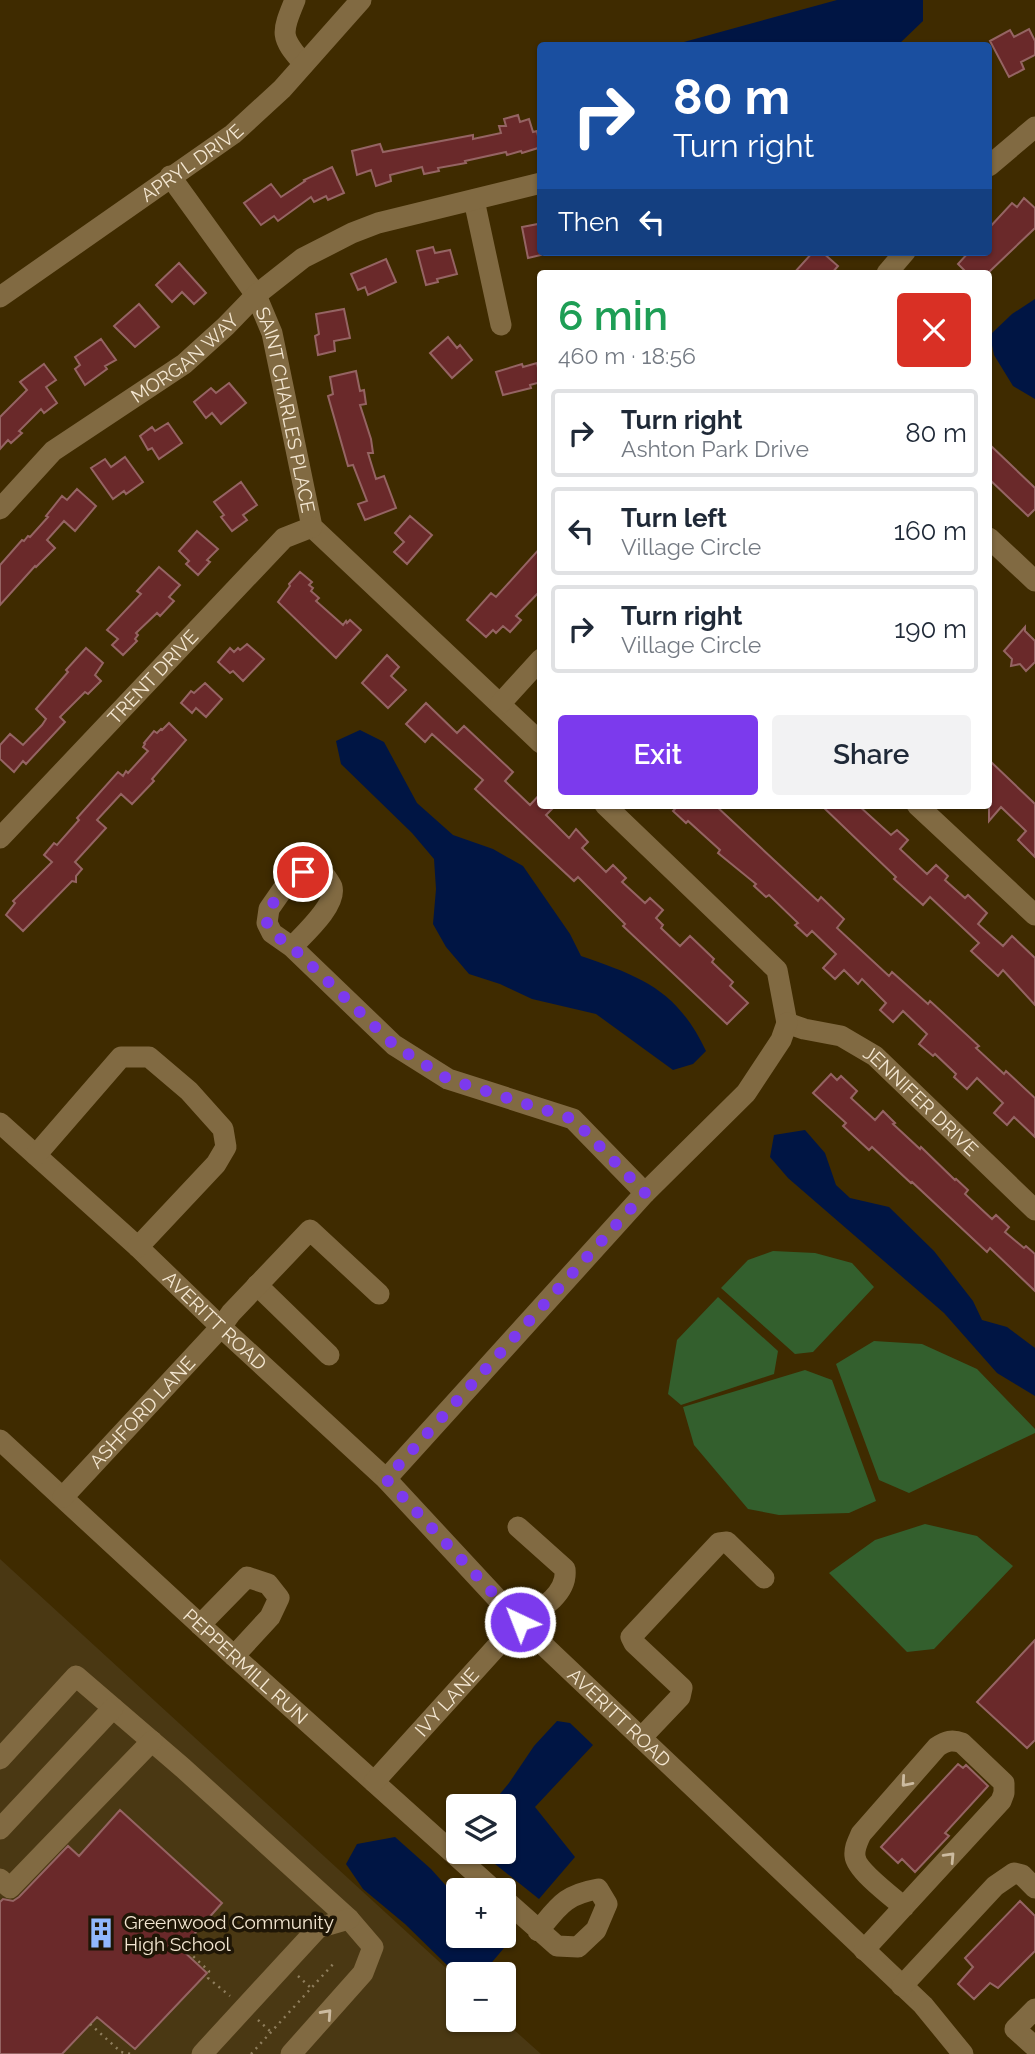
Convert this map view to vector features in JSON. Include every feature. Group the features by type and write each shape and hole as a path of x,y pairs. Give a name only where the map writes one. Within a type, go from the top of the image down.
{"street":[{"path":"295,0 287,22 285,41 304,64"},
{"name":"APRYL DRIVE","path":"0,298 233,134 282,89 361,0"},
{"path":"992,163 1035,127"},
{"name":"SAINT CHARLES PLACE","path":"170,176 256,295 272,334 312,527 537,739"},
{"name":"MORGAN WAY","path":"0,509 53,451 184,363 256,295 303,258 378,223 537,184"},
{"path":"474,200 501,325"},
{"path":"890,270 902,256"},
{"name":"TRENT DRIVE","path":"0,838 284,538 312,527"},
{"path":"992,541 1035,581"},
{"path":"500,704 537,663"},
{"path":"386,1479 645,1193 746,1093 781,1040 787,1023 777,970 609,809"},
{"path":"921,809 1035,915"},
{"path":"292,947 394,1045 448,1079 573,1119 645,1193"},
{"name":"JENNIFER DRIVE","path":"787,1023 841,1036 875,1056 1035,1210"},
{"path":"36,1155 121,1056 149,1057 189,1091 223,1129 226,1147 216,1164 138,1247"},
{"name":"AVERITT ROAD","path":"0,1123 138,1247 386,1479 520,1622 902,1986 944,2029 963,2054"},
{"name":"ASHFORD LANE","path":"62,1497 310,1230 379,1294"},
{"path":"257,1285 329,1354"},
{"name":"PEPPERMILL RUN","path":"0,1440 233,1656 481,1878"},
{"name":"IVY LANE","path":"374,1782 520,1622 542,1608 562,1588 566,1579 565,1569 518,1527"},
{"path":"641,1738 680,1697 682,1688 634,1643 631,1637 719,1543 727,1542 764,1578"},
{"path":"200,1625 247,1577 268,1584 279,1598 270,1618 233,1656"},
{"path":"0,1759 76,1676 349,1919 373,1947 363,1973 291,2054"},
{"path":"0,1829 113,1708"},
{"path":"864,1950 904,1907 1001,1801 1004,1783 962,1743 955,1740 937,1746 861,1834 856,1845 855,1856 859,1867 904,1907"},
{"path":"0,1879 9,1888 152,1741"},
{"path":"902,1986 995,1886 1014,1873 1022,1875 1035,1888"},
{"path":"516,1910 538,1931"},
{"path":"202,2054 318,1928 349,1919"},
{"path":"1035,2009 1015,2029 1035,2047"}],"path":[{"path":"183,1947 209,1971 208,1978 232,1998"},
{"path":"251,2054 335,1962"},
{"path":"90,2024 121,2052 131,2054"}],"shaded area":[{"path":"0,1559 446,1968 446,2032 516,2032 541,2054 0,2054"}],"green space":[{"path":"773,1251 815,1253 852,1263 874,1287 813,1352 795,1354 721,1288 748,1260"},
{"path":"718,1297 778,1351 774,1374 681,1405 668,1394 677,1340"},
{"path":"874,1341 922,1344 977,1369 1035,1429 1035,1433 909,1493 879,1480 836,1364"},
{"path":"805,1370 832,1380 876,1501 849,1513 779,1515 748,1509 694,1445 683,1407"},
{"path":"925,1524 977,1536 1013,1566 934,1649 907,1652 829,1573 875,1540"}],"water":[{"path":"837,0 923,0 923,21 901,42 684,42"},
{"path":"1035,299 1035,399 1013,386 994,355 992,333 1012,314"},
{"path":"360,730 384,742 417,803 453,835 493,849 523,866 570,934 581,956 622,971 656,988 683,1013 706,1051 693,1064 673,1070 596,1014 532,999 500,984 469,974 446,947 433,924 436,889 434,859 412,833 341,764 336,741"},
{"path":"805,1130 825,1153 836,1185 850,1198 889,1207 934,1251 973,1301 982,1320 1007,1327 1035,1348 1035,1396 997,1373 944,1313 788,1178 770,1157 774,1135"},
{"path":"557,1721 570,1723 593,1745 535,1807 575,1857 539,1899 495,1864 516,1864 516,1794 500,1794 534,1746"},
{"path":"395,1837 446,1886 446,1948 504,1948 492,1962 446,1964 405,1924 363,1889 346,1864 357,1844"}],"building":[{"path":"1029,29 1035,41 1035,55 1021,62 1024,69 1009,77 990,41 1010,30 1014,37"},
{"path":"518,115 520,122 529,119 533,132 537,131 537,148 465,161 466,163 438,168 439,171 424,174 422,167 390,175 391,181 376,186 371,170 357,175 352,151 380,144 383,152 473,135 473,139 501,133 499,126 506,126 504,119"},
{"path":"332,167 344,193 328,200 326,196 314,202 311,197 278,221 274,216 261,225 244,203 271,184 281,197 304,180"},
{"path":"1024,198 1035,208 1035,228 991,270 964,270 958,264 965,256 992,256 992,225 1012,203 1017,207"},
{"path":"537,224 537,256 528,258 522,227"},
{"path":"433,247 435,253 450,250 457,274 426,285 417,251"},
{"path":"809,256 827,256 838,266 835,270 797,270"},
{"path":"386,259 396,282 368,295 365,287 358,290 351,274"},
{"path":"179,263 206,293 194,304 182,292 172,302 156,285"},
{"path":"139,304 159,327 135,347 114,326"},
{"path":"344,309 350,338 334,341 335,351 318,355 316,314"},
{"path":"448,337 457,348 460,345 472,360 452,378 430,353"},
{"path":"101,339 116,360 105,366 107,369 85,385 75,369 80,365 75,357"},
{"path":"537,363 537,383 530,385 531,388 503,395 496,372 522,364 523,367"},
{"path":"44,364 56,380 46,387 57,403 44,413 41,409 19,431 22,433 11,443 8,440 0,449 0,417 27,390 20,382"},
{"path":"356,371 360,391 364,390 366,404 360,405 373,453 368,453 376,479 384,476 396,508 365,520 358,504 367,501 353,465 348,466 328,396 333,394 330,377"},
{"path":"229,383 246,403 221,424 212,413 206,418 194,402 211,388 216,393"},
{"path":"168,423 182,443 159,459 152,448 148,450 140,436 152,427 155,431"},
{"path":"992,447 1035,488 1035,509 1028,516 992,482"},
{"path":"125,457 143,482 113,499 91,468 105,459 111,467"},
{"path":"241,482 257,505 243,515 247,520 232,531 214,502"},
{"path":"77,489 96,506 75,531 64,521 47,540 55,548 0,605 0,565 22,540 30,537 48,517 46,516 62,496 67,500"},
{"path":"410,516 432,535 407,564 394,552 404,542 395,533"},
{"path":"197,531 218,549 198,575 186,564 189,561 179,551"},
{"path":"537,551 537,594 516,616 521,620 510,632 503,626 486,637 467,620 491,593 496,597"},
{"path":"159,567 180,585 169,597 174,601 160,616 157,613 136,633 137,641 123,655 112,645 118,639 107,630 141,594 137,591"},
{"path":"300,572 312,582 309,585 313,588 311,591 319,598 316,601 343,625 350,620 361,630 336,658 278,602"},
{"path":"1025,627 1025,631 1035,641 1035,662 1026,671 1020,664 1011,666 1012,659 1004,651"},
{"path":"247,644 264,659 243,681 218,662 230,648 234,652"},
{"path":"86,648 103,663 95,675 101,681 88,694 85,692 60,717 65,722 26,764 23,761 14,772 0,759 0,745 10,734 23,745 42,725 46,719 36,709"},
{"path":"387,655 399,667 391,676 406,690 388,708 362,683"},
{"path":"205,683 222,699 206,717 196,708 192,713 181,703 191,691 194,693"},
{"path":"426,703 457,733 464,726 513,772 505,781 530,805 537,797 537,809 552,809 546,815 569,838 576,829 588,842 582,848 606,872 613,865 626,878 622,882 645,903 650,898 663,910 656,918 663,925 661,928 680,946 690,936 714,959 712,962 733,982 730,986 748,1003 727,1024 623,926 625,924 578,877 574,881 475,789 483,780 432,734 425,742 406,724"},
{"path":"169,723 186,740 132,804 121,794 97,820 106,828 75,862 82,869 76,876 76,882 72,881 23,931 6,915 15,903 13,901 52,862 44,855 54,843 57,845 118,772 123,776 126,771 128,773 148,751 143,747 144,743 154,731 157,733"},
{"path":"992,763 1035,804 1035,857 1018,840 1026,831 1001,807 989,821 989,809 992,809"},
{"path":"719,809 818,901 821,897 844,919 837,928 889,976 892,972 928,1004 930,1001 979,1046 976,1048 1004,1074 1006,1071 1035,1098 1035,1137 1014,1117 1007,1125 994,1113 1003,1103 977,1078 967,1089 935,1054 933,1056 919,1044 927,1034 903,1011 893,1022 880,1010 886,1003 862,979 858,984 844,970 835,979 823,968 836,954 812,931 807,936 795,925 798,923 769,895 766,897 754,886 756,884 718,853 720,850 673,811"},
{"path":"825,809 862,809 891,835 897,830 908,840 900,849 927,874 936,865 948,876 945,880 965,898 968,895 987,913 978,924 1003,946 1012,936 1035,958 1035,1005 1003,970 998,976 971,951 979,943 930,897 923,905 894,879 896,877"},
{"path":"831,1074 837,1080 841,1076 857,1091 851,1098 875,1120 883,1111 895,1123 893,1124 968,1190 965,1194 992,1219 996,1215 1009,1227 1005,1232 1035,1254 1035,1291 990,1248 987,1252 872,1147 869,1150 843,1126 846,1123 813,1093"},
{"path":"1035,1640 1035,1740 1027,1748 977,1702"},
{"path":"958,1764 963,1768 966,1765 988,1786 945,1833 949,1836 915,1872 902,1859 898,1863 881,1847"},
{"name":"Greenwood Community High School","path":"120,1810 222,1903 181,1949 207,1973 135,2049 97,2017 62,2054 0,2054 0,1902 3,1899 13,1901 19,1897 68,1846 79,1856"},
{"path":"1020,1901 1035,1916 1035,1951 998,1988 990,1983 974,1999 958,1984 973,1967 965,1958"}],"place":[{"name":"Greenwood Community High School","path":"101,1933"}],"route":[{"path":"303,872 285,886 269,909 267,923 272,933 292,947 394,1045 448,1079 573,1119 645,1193 386,1479 520,1622"}]}
